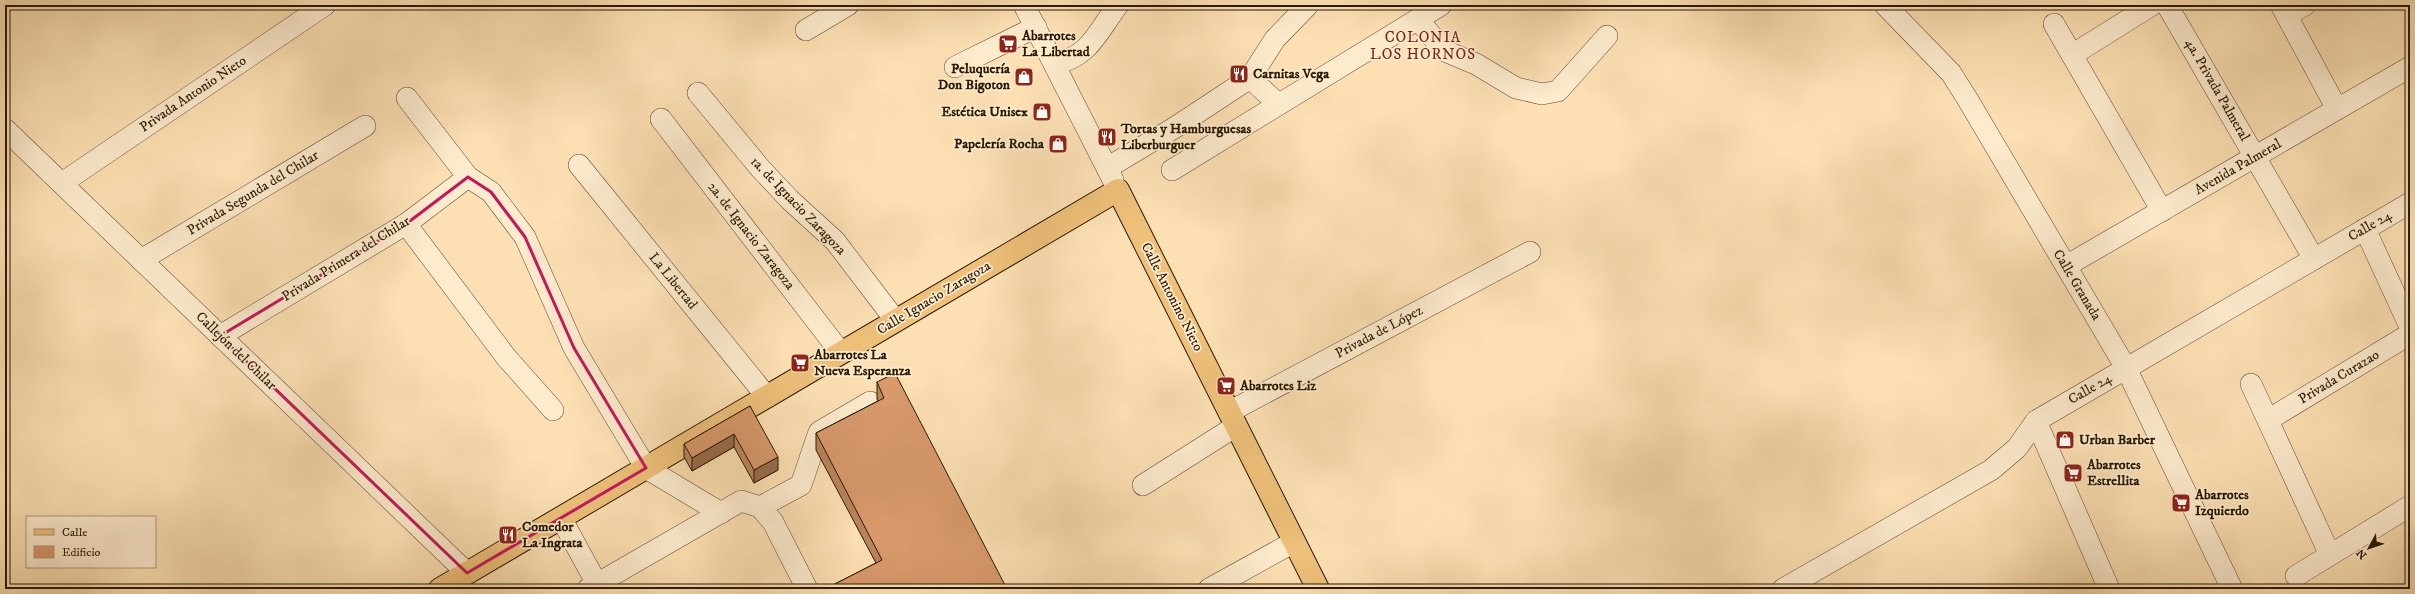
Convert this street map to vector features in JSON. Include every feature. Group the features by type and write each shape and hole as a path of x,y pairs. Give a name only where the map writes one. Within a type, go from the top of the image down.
{"main road":[{"name":"Calle Ignacio Zaragoza","path":"440,589 1118,190"},
{"name":"Calle Antonino Nieto","path":"1118,190 1318,589"}],"street":[{"name":"Privada Antonio Nieto","path":"62,183 325,5"},
{"path":"806,30 848,5"},
{"name":"Calle Antonino Nieto","path":"1024,5 1118,190"},
{"path":"1054,64 1065,62 1087,50 1118,5"},
{"path":"1107,168 1174,128 1250,78 1275,39 1308,5"},
{"path":"1172,170 1441,5"},
{"path":"2072,55 2152,5"},
{"name":"4a. Privada Palmeral","path":"2168,5 2314,259"},
{"path":"2305,5 2284,10 2337,110"},
{"name":"Calle Granada","path":"1893,7 1951,73 2126,368 2232,589"},
{"path":"1418,20 1445,52 1476,64 1516,88 1542,94 1558,91 1607,36"},
{"path":"2054,24 2162,210"},
{"path":"955,67 1036,27"},
{"name":"Avenida Palmeral","path":"2066,266 2410,67"},
{"path":"1250,78 1278,104"},
{"name":"1a. de Ignacio Zaragoza","path":"698,93 785,194 836,241 896,321"},
{"path":"407,98 468,177 491,192 525,237 574,348 646,468 721,513"},
{"name":"2a. de Ignacio Zaragoza","path":"661,119 841,353"},
{"name":"Privada Segunda del Chilar","path":"141,260 365,126"},
{"name":"Callejón del Chilar","path":"5,128 467,573"},
{"name":"La Libertad","path":"579,165 767,397"},
{"name":"Privada Primera del Chilar","path":"220,336 406,224 468,177"},
{"name":"Calle 24","path":"1795,586 1991,470 2017,448 2036,420 2410,203"},
{"path":"406,224 506,357 553,410"},
{"path":"2365,228 2410,327"},
{"name":"Privada de López","path":"1143,485 1233,419 1530,252"},
{"name":"Privada Curazao","path":"2268,420 2410,334"},
{"path":"2251,384 2330,554"},
{"path":"760,507 801,485 819,432 870,402"},
{"path":"2036,420 2110,589"},
{"path":"561,518 597,584 741,501 760,507 773,522 807,589"},
{"path":"2296,576 2410,506"},
{"path":"1210,589 1294,542"}],"highlighted area":[{"path":"468,177 491,192 525,237 574,348 646,468 467,573 220,336 406,224"}],"building":[{"path":"895,373 1007,589 827,588 882,560 816,433 884,398 877,382"},
{"path":"750,406 778,457 754,470 734,434 692,458 684,444"}],"place":[{"name":"Abarrotes La Libertad","path":"1008,44"},
{"name":"Carnitas Vega","path":"1239,74"},
{"name":"Peluquería Don Bigoton","path":"1024,77"},
{"name":"Estética Unisex","path":"1042,112"},
{"name":"Tortas y Hamburguesas Liberburguer","path":"1107,137"},
{"name":"Papelería Rocha","path":"1058,144"},
{"name":"Abarrotes La Nueva Esperanza","path":"800,363"},
{"name":"Abarrotes Liz","path":"1226,386"},
{"name":"Urban Barber","path":"2065,440"},
{"name":"Abarrotes Estrellita","path":"2073,473"},
{"name":"Abarrotes Izquierdo","path":"2181,503"},
{"name":"Comedor La Ingrata","path":"508,535"}],"district":[{"name":"COLONIA LOS HORNOS","path":"1423,46"}]}
